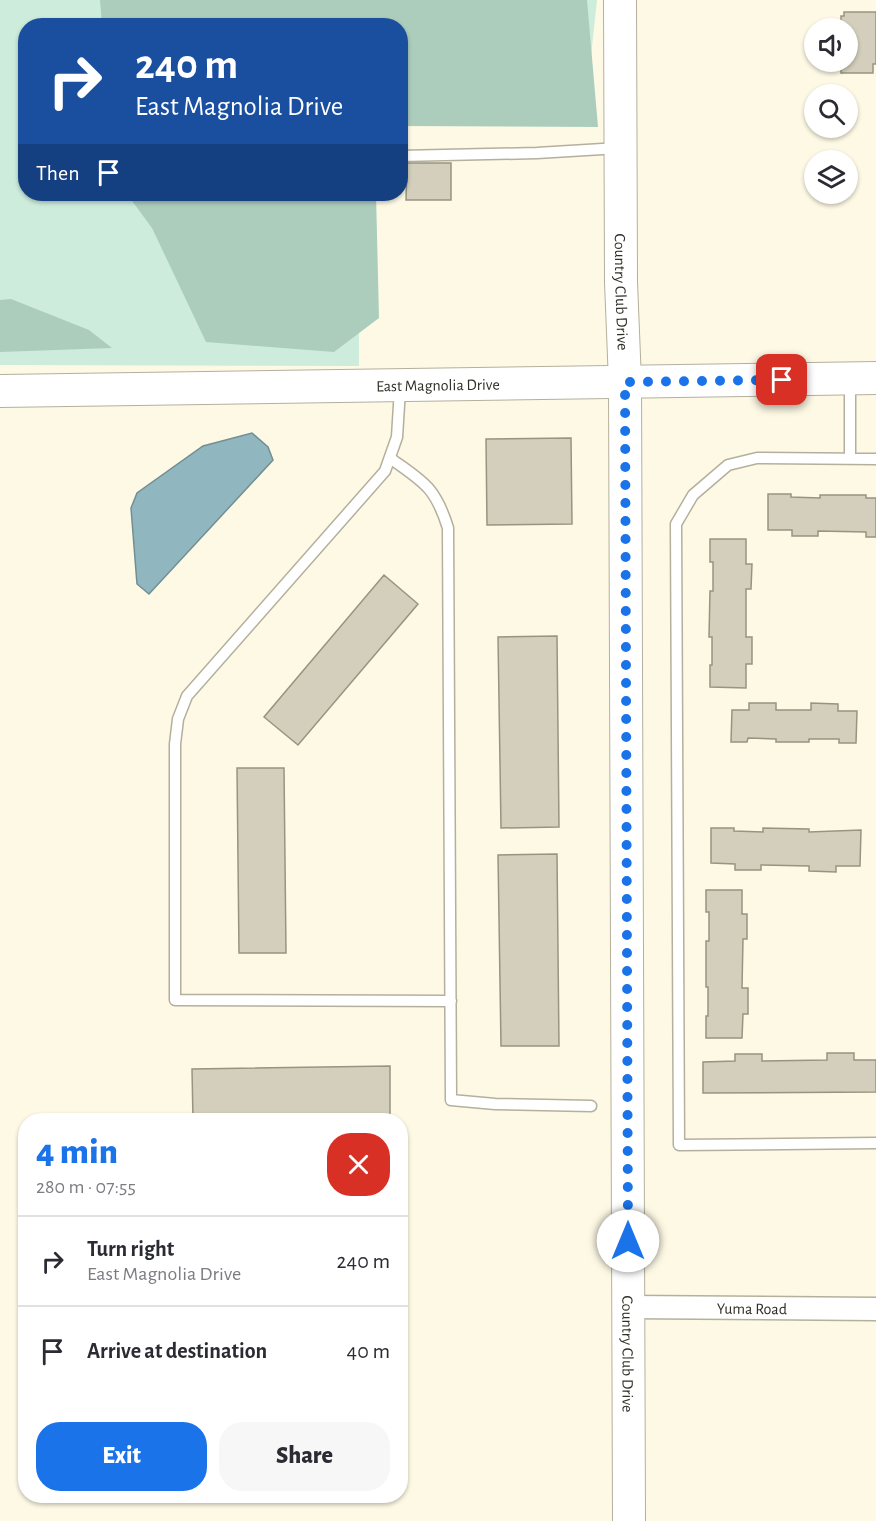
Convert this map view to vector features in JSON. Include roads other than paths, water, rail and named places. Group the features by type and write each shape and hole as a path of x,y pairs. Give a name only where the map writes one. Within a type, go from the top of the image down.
{"street":[{"name":"Country Club Drive","path":"620,0 625,382 629,1521"},
{"name":"East Magnolia Drive","path":"0,391 863,379"},
{"name":"Yuma Road","path":"628,1307 876,1309"}],"lane":[{"path":"408,156 537,153 621,148"},
{"path":"850,459 863,379"},
{"path":"400,386 398,437 385,471 187,696 178,719 175,744 175,1000 451,1001"},
{"path":"390,458 428,485 441,505 448,528 451,1100 495,1104 591,1106"},
{"path":"876,459 757,458 728,465 693,495 676,524 679,1145 876,1143"}],"water":[{"path":"252,433 268,447 273,460 149,594 137,584 131,508 137,493 203,446"}]}
